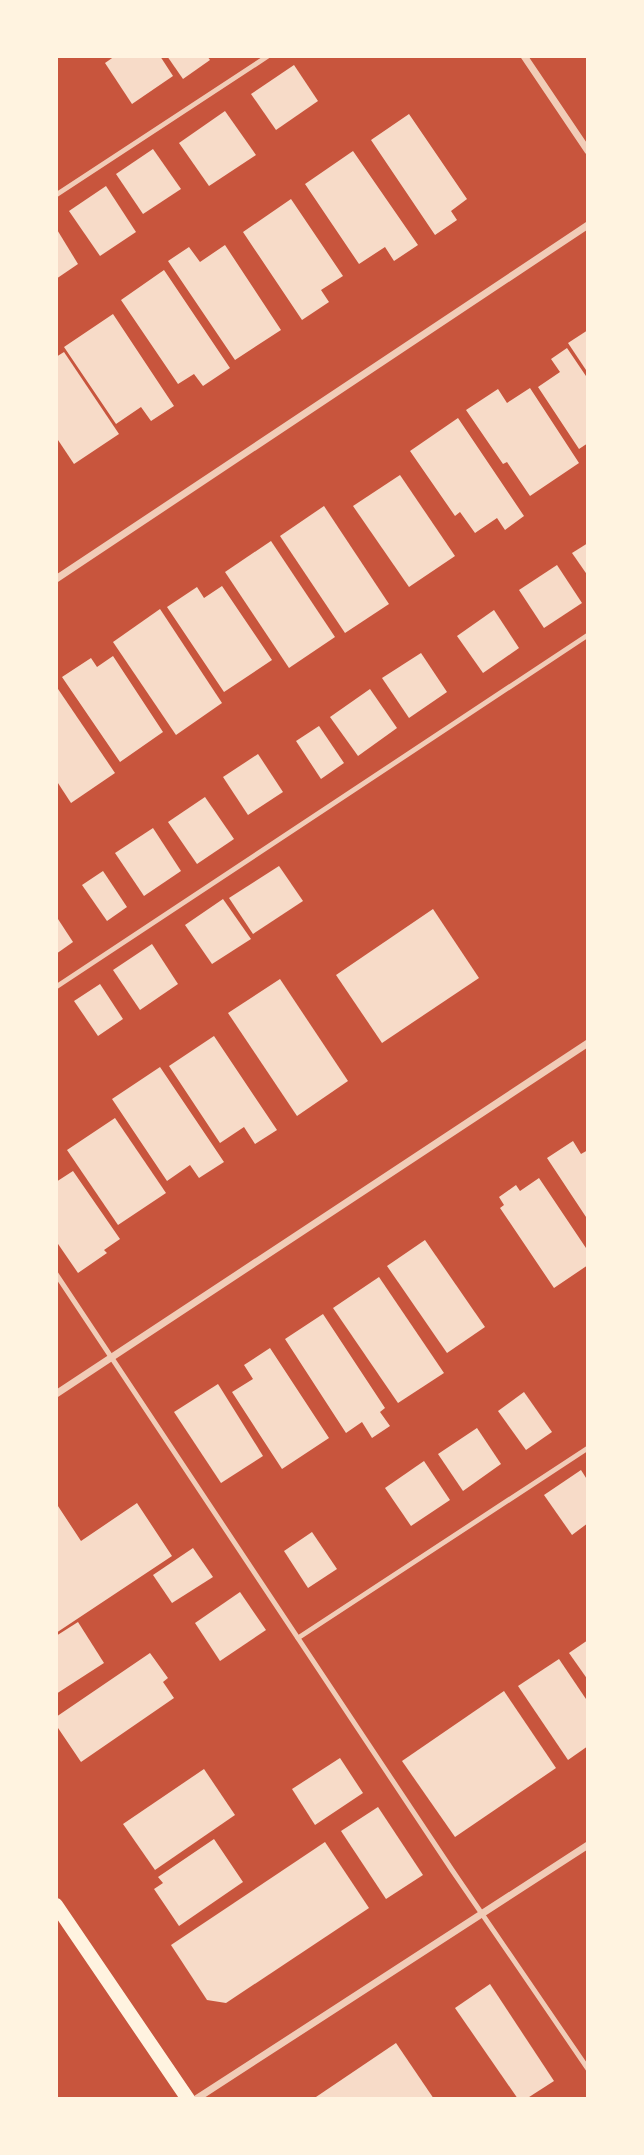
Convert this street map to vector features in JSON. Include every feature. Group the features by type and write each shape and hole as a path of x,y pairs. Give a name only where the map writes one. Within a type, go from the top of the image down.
{"main road":[{"path":"56,1905 188,2099"}],"street":[{"path":"524,56 588,151"},
{"path":"56,579 588,225"},
{"path":"56,1394 588,1043"},
{"path":"196,2099 588,1845"}],"lane":[{"path":"56,195 268,56"},
{"path":"56,986 588,635"},
{"path":"56,1274 588,2070"},
{"path":"298,1637 588,1448"}],"building":[{"path":"115,56 160,56 173,76 132,104 105,63"},
{"path":"167,56 207,56 210,60 183,79"},
{"path":"294,65 318,101 276,130 251,94"},
{"path":"225,111 256,155 209,186 179,143"},
{"path":"409,114 467,199 451,211 457,220 435,235 371,140"},
{"path":"153,149 181,189 143,214 116,174"},
{"path":"353,151 418,245 394,261 385,247 359,264 305,184"},
{"path":"106,186 136,232 100,256 69,211"},
{"path":"291,199 343,276 321,290 329,302 302,320 243,232"},
{"path":"56,228 78,264 56,279"},
{"path":"225,245 281,330 235,360 168,261 189,247 200,262"},
{"path":"164,270 230,368 203,386 194,374 178,384 121,300"},
{"path":"113,314 174,406 151,421 141,407 116,424 64,347"},
{"path":"588,330 588,373 568,343"},
{"path":"567,348 588,379 588,443 579,449 538,387 560,372 551,359"},
{"path":"64,352 119,434 74,464 56,437 56,357"},
{"path":"530,388 579,463 530,496 507,462 503,464 466,410 498,389 507,403"},
{"path":"458,418 524,516 505,530 497,518 475,533 460,512 455,516 410,451"},
{"path":"400,475 455,556 409,587 353,506"},
{"path":"324,506 389,604 345,633 280,536"},
{"path":"271,541 335,637 289,668 225,572"},
{"path":"588,543 588,576 572,553"},
{"path":"557,565 582,603 544,628 519,590"},
{"path":"222,586 272,660 224,692 167,607 197,587 204,598"},
{"path":"160,609 222,703 176,735 113,642"},
{"path":"494,610 519,648 483,673 457,636"},
{"path":"421,653 447,692 409,718 382,678"},
{"path":"113,656 163,732 120,762 62,677 91,658 97,667"},
{"path":"56,686 115,773 71,803 56,780"},
{"path":"370,689 397,728 358,756 330,717"},
{"path":"319,726 344,763 321,779 296,741"},
{"path":"258,754 283,792 248,815 223,777"},
{"path":"205,797 234,839 197,864 168,822"},
{"path":"153,828 181,871 144,896 115,853"},
{"path":"279,866 303,901 253,934 229,898"},
{"path":"103,871 127,907 107,921 82,885"},
{"path":"223,899 251,939 212,964 185,925"},
{"path":"433,909 479,978 382,1043 336,975"},
{"path":"56,916 73,942 56,954"},
{"path":"152,944 178,984 140,1010 113,970"},
{"path":"280,979 348,1081 297,1116 228,1013"},
{"path":"100,984 123,1019 98,1036 74,1001"},
{"path":"214,1036 277,1130 255,1144 244,1127 220,1143 169,1066"},
{"path":"160,1067 224,1162 199,1178 190,1165 167,1181 112,1099"},
{"path":"115,1118 166,1193 118,1225 67,1150"},
{"path":"573,1141 581,1154 588,1150 588,1220 547,1158"},
{"path":"73,1171 120,1239 104,1250 107,1253 78,1273 56,1241 56,1182"},
{"path":"539,1178 588,1251 588,1265 554,1288 500,1208 504,1205 499,1197 516,1185 520,1191"},
{"path":"425,1240 485,1327 447,1353 387,1266"},
{"path":"379,1277 444,1373 398,1403 333,1308"},
{"path":"323,1314 385,1408 380,1412 390,1426 372,1438 362,1422 346,1433 285,1339"},
{"path":"270,1348 329,1438 282,1469 232,1392 253,1379 244,1365"},
{"path":"218,1384 263,1456 221,1483 174,1412"},
{"path":"524,1392 552,1432 526,1450 498,1411"},
{"path":"477,1428 501,1464 463,1491 438,1454"},
{"path":"424,1461 450,1500 411,1526 385,1488"},
{"path":"581,1470 588,1481 588,1523 572,1535 544,1495"},
{"path":"56,1503 81,1541 137,1503 172,1556 56,1633"},
{"path":"312,1532 337,1569 308,1588 284,1551"},
{"path":"193,1548 213,1577 172,1603 153,1575"},
{"path":"240,1592 266,1630 220,1661 195,1623"},
{"path":"78,1622 104,1663 56,1694 56,1636"},
{"path":"588,1640 588,1680 569,1653"},
{"path":"150,1653 168,1678 163,1682 174,1698 81,1762 56,1725 56,1717"},
{"path":"559,1659 588,1702 588,1746 568,1760 518,1686"},
{"path":"504,1691 556,1768 455,1837 402,1761"},
{"path":"340,1758 363,1793 315,1825 292,1789"},
{"path":"204,1769 235,1815 155,1870 123,1824"},
{"path":"378,1807 423,1875 386,1899 341,1831"},
{"path":"214,1839 243,1882 179,1926 154,1889 163,1883 158,1877"},
{"path":"325,1842 369,1908 226,2003 207,2000 171,1945"},
{"path":"490,1984 554,2081 526,2099 518,2099 455,2008"},
{"path":"396,2043 434,2099 313,2099"}]}
